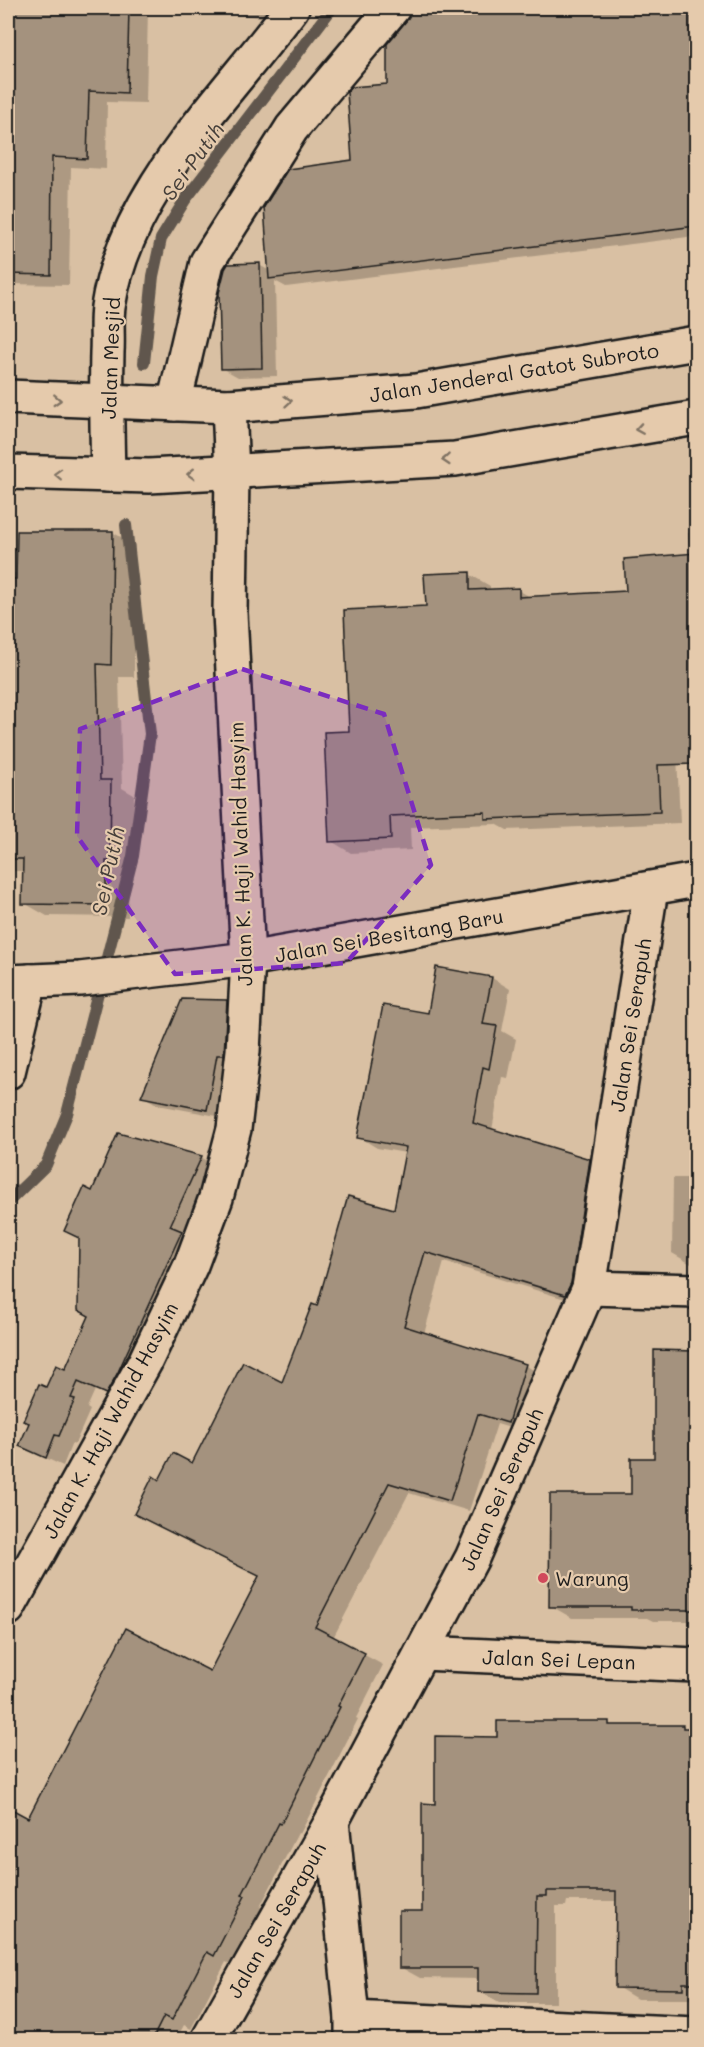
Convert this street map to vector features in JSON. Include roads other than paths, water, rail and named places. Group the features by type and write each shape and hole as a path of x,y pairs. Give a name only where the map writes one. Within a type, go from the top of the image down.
{"street":[{"name":"Jalan Mesjid","path":"108,475 106,402 108,308 118,263 129,234 165,173 292,8"},
{"path":"174,404 207,262 292,128 393,8"},
{"name":"Jalan Jenderal Gatot Subroto","path":"8,397 229,406 416,391 696,343"},
{"name":"Jalan K. Haji Wahid Hasyim","path":"8,1608 146,1362 191,1265 216,1198 234,1129 243,1051 248,959 230,613 232,473 229,406"},
{"path":"8,472 149,476 455,459 696,418"},
{"name":"Jalan Sei Besitang Baru","path":"19,982 80,980 248,959 696,880"},
{"name":"Jalan Sei Serapuh","path":"208,2040 332,1821 472,1558 589,1288 651,889"},
{"path":"8,1072 19,982"},
{"path":"589,1288 696,1291"},
{"name":"Jalan Sei Lepan","path":"422,1653 696,1665"},
{"path":"332,1821 352,2029 696,2034"}],"waterway":[{"name":"Sei Putih","path":"144,363 153,276 161,239 185,200 332,8"},
{"name":"Sei Putih","path":"8,1202 46,1165 67,1114 133,856 150,734 126,525"}],"place":[{"name":"Warung","path":"543,1578"}]}
